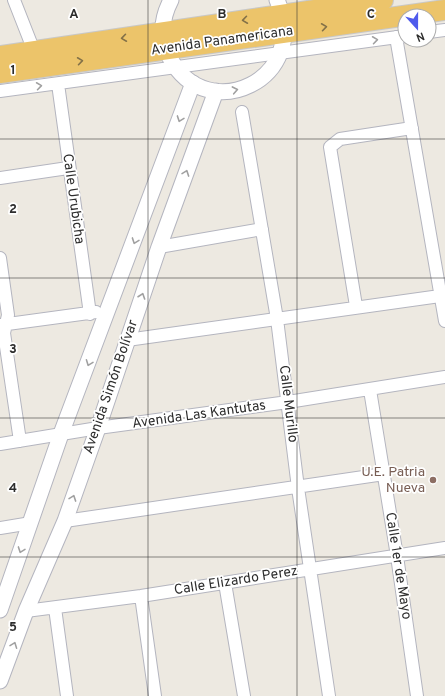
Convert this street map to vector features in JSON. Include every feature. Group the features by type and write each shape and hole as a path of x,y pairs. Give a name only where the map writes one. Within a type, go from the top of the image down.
{"highway":[{"name":"Avenida Panamericana","path":"0,73 282,16 384,0"},
{"name":"Avenida Panamericana","path":"282,16 445,10"},
{"name":"Avenida Panamericana","path":"0,56 34,51 164,41"}],"street":[{"path":"14,0 34,51"},
{"path":"171,0 165,12 164,41 175,68 200,87 216,91 232,91 248,87 273,67 281,54 282,16"},
{"name":"Avenida Panamericana","path":"0,91 281,54 397,37"},
{"path":"402,48 412,128 445,321"},
{"name":"Avenida Simón Bolívar","path":"0,610 62,434 193,83"},
{"name":"Calle Urubicha","path":"58,84 68,168 90,314"},
{"name":"Avenida Simón Bolívar","path":"0,681 26,612 65,520 98,428 158,247 216,91"},
{"name":"Calle Murillo","path":"242,112 277,319 298,488 329,696"},
{"path":"356,306 330,147 340,139 412,128"},
{"path":"0,178 68,168"},
{"path":"158,247 262,229"},
{"path":"0,258 8,315 3,325 20,442"},
{"path":"127,340 277,319 356,306 440,296"},
{"path":"3,325 90,314 109,310"},
{"name":"Avenida Las Kantutas","path":"0,444 20,442 98,428 370,390 445,377"},
{"name":"Calle 1er de Mayo","path":"370,390 397,556 417,696"},
{"path":"65,520 298,488 384,474"},
{"path":"0,528 31,523"},
{"name":"Calle Elizardo Perez","path":"26,612 141,596 445,548"},
{"path":"225,583 244,696"},
{"path":"141,596 155,696"},
{"path":"55,608 67,696"}],"place":[{"name":"U.E. Patria Nueva","path":"433,480"}]}
